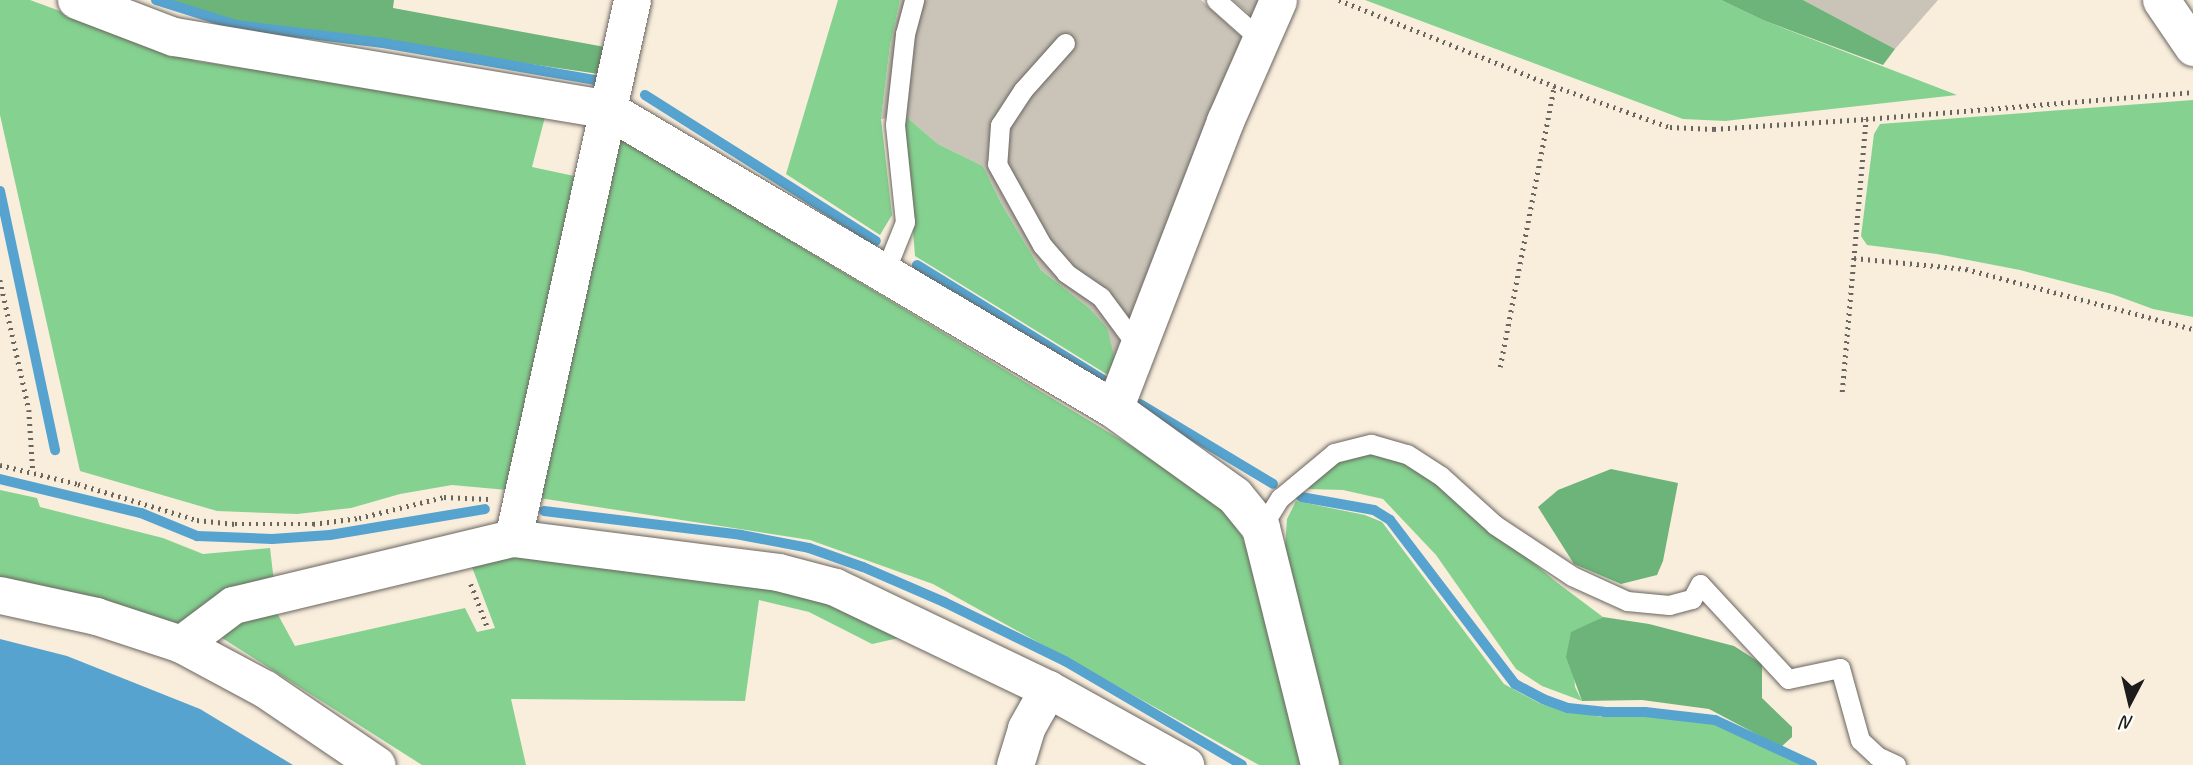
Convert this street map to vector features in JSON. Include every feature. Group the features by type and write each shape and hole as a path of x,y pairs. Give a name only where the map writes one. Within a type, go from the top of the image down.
{"street":[{"path":"77,0 174,37 608,110 1114,409 1235,496 1261,528 1320,765"},
{"path":"516,521 632,0"},
{"path":"1114,409 1225,121 1278,0"},
{"path":"2161,0 2193,47"},
{"path":"181,644 233,606 462,551 516,521 778,572 835,587 1048,690 1185,765"},
{"path":"0,595 96,616 181,644 265,689 377,765"},
{"path":"1015,765 1026,727 1048,690"}],"lane":[{"path":"884,275 905,222 895,125 905,34 914,0"},
{"path":"1216,0 1261,40"},
{"path":"1065,43 1023,90 1000,125 997,164 1042,245 1066,273 1101,297 1138,346"},
{"path":"1261,528 1280,498 1334,453 1371,443 1407,454 1441,476 1495,525 1572,576 1627,601 1669,605 1692,599 1700,584 1788,679 1840,668 1860,740 1877,756 1896,765"}],"path":[{"path":"1339,0 1554,86 1671,127 1714,129 1866,119 2193,92"},
{"path":"1500,367 1554,86"},
{"path":"1842,392 1866,119"},
{"path":"1854,258 1966,270 2193,329"},
{"path":"0,280 29,410 33,472"},
{"path":"0,465 33,472 197,520 235,524 313,524 359,518 444,497 473,496 516,521"},
{"path":"462,551 465,570 487,626"}],"shaded area":[{"path":"900,0 1201,0 1247,42 1115,360 1088,307 1041,270 1001,203 983,166 938,144 904,115 881,119 890,46"},
{"path":"1233,0 1266,0 1257,20"},
{"path":"1803,0 1938,0 1895,49"}],"green space":[{"path":"0,0 30,0 196,61 546,113 532,167 579,177 507,490 452,485 400,494 351,508 297,514 217,511 80,471 0,115"},
{"path":"166,0 394,0 393,8 605,47 599,74 237,21"},
{"path":"838,0 900,0 890,46 881,119 892,215 880,235 786,174"},
{"path":"1365,0 1721,0 1765,21 1957,95 1725,121 1683,119"},
{"path":"1721,0 1803,0 1895,49 1883,65 1765,21"},
{"path":"2193,100 2193,317 2153,309 2112,294 2020,270 1937,254 1867,245 1861,236 1874,134 1880,124"},
{"path":"904,115 938,144 983,166 1001,203 1041,270 1088,307 1107,328 1115,360 1108,375 915,256"},
{"path":"620,138 1133,447 1221,508 1242,536 1258,581 1303,765 1259,765 933,584 810,540 533,497"},
{"path":"1380,453 1409,463 1444,488 1555,581 1603,617 1571,633 1575,687 1582,701 1542,686 1516,669 1436,555 1383,499 1343,490 1308,489 1319,473 1333,464 1353,456"},
{"path":"1611,469 1678,483 1663,561 1657,575 1621,584 1574,564 1538,507 1558,490"},
{"path":"0,490 37,498 40,507 163,538 203,554 270,548 274,582 177,628 0,583"},
{"path":"1296,501 1365,515 1382,522 1504,684 1541,704 1601,717 1645,716 1714,724 1801,765 1337,765 1285,547 1287,519"},
{"path":"496,554 729,577 842,601 912,635 872,644 809,612 759,600 745,701 511,699 526,765 422,765 211,631 271,602 295,646 465,608 477,632 495,628 469,559"},
{"path":"1603,617 1649,624 1734,646 1762,664 1762,698 1792,727 1792,737 1781,747 1709,709 1642,700 1582,701 1566,657 1571,632"}],"water":[{"path":"0,639 67,656 200,709 293,765 0,765"}],"waterway":[{"path":"156,0 236,25 383,43 596,80"},
{"path":"645,95 876,241"},
{"path":"0,191 55,450"},
{"path":"917,265 1103,380"},
{"path":"1140,404 1273,484"},
{"path":"0,479 141,513 197,536 272,539 330,535 485,509"},
{"path":"1301,497 1374,510 1390,520 1515,684 1543,699 1568,708 1604,712 1645,712 1715,720 1812,765"},
{"path":"544,511 741,535 809,548 863,567 944,602 1065,661 1242,765"}]}
